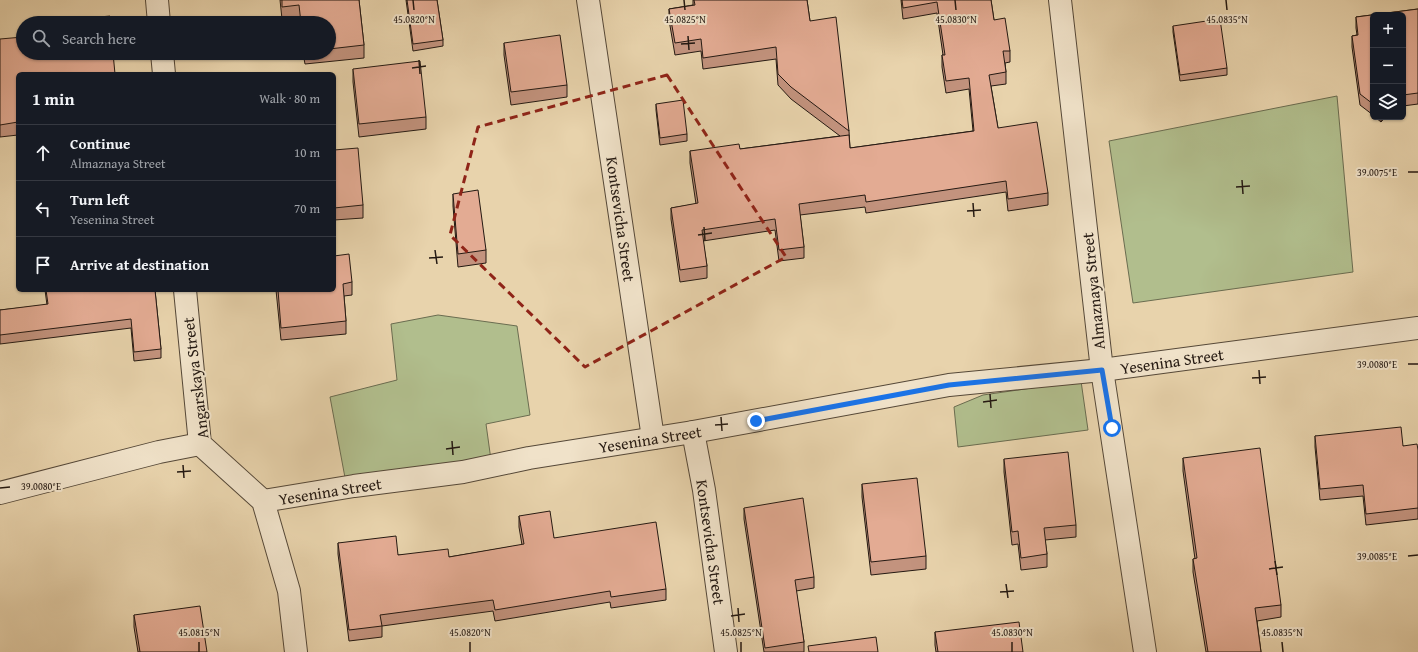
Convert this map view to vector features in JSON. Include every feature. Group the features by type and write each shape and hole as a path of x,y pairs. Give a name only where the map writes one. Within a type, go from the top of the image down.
{"street":[{"path":"157,0 158,16"},
{"name":"Kontsevicha Street","path":"588,0 653,438"},
{"name":"Almaznaya Street","path":"1060,0 1102,370 1145,652"},
{"path":"163,60 164,72"},
{"name":"Angarskaya Street","path":"185,292 200,444 263,501"},
{"name":"Yesenina Street","path":"263,501 354,486 463,472 529,458 694,432 949,385 1102,370 1300,342 1418,328"},
{"name":"Kontsevicha Street","path":"694,432 704,490 726,652"},
{"path":"0,493 159,452 200,444"},
{"path":"263,501 289,591 296,652"}],"highlighted area":[{"path":"667,75 786,257 585,367 450,235 478,127"}],"green space":[{"path":"1337,96 1353,272 1133,303 1109,141"},
{"path":"438,315 517,326 530,415 486,424 491,460 346,483 330,397 397,380 391,324"},
{"path":"1081,381 1088,430 958,447 954,407 983,395"}],"building":[{"path":"282,0 359,0 364,45 336,48 336,16 300,16 299,5 282,7"},
{"path":"407,0 437,0 443,40 413,44"},
{"path":"694,0 807,0 810,21 836,17 849,131 791,87 778,74 776,47 703,58 701,39 675,43 669,9 695,5"},
{"path":"902,0 991,0 994,20 1005,18 1010,51 1003,51 1006,72 989,75 998,128 1037,122 1048,193 1008,199 1006,181 866,202 865,195 799,204 804,247 779,250 775,219 702,230 707,266 680,270 671,208 698,203 690,151 739,144 740,149 849,135 850,148 974,131 969,78 946,81 942,55 945,55 937,2 903,8"},
{"path":"1418,9 1418,93 1406,95 1406,12 1395,12"},
{"path":"1370,15 1370,102 1360,94 1352,36 1358,35 1356,17"},
{"path":"1220,19 1227,68 1180,75 1173,26"},
{"path":"560,35 567,85 511,92 504,43"},
{"path":"16,38 16,60 114,60 115,72 16,72 16,122 0,125 0,39"},
{"path":"420,61 426,117 359,124 353,69"},
{"path":"683,100 687,134 660,138 656,104"},
{"path":"358,148 363,205 336,208 336,150"},
{"path":"478,190 486,250 458,254 453,194"},
{"path":"349,254 352,282 343,284 346,321 281,328 278,292 336,292 336,256"},
{"path":"46,292 155,292 161,349 134,352 131,319 0,335 0,310 48,304"},
{"path":"1401,427 1403,446 1417,444 1418,508 1366,514 1363,485 1320,489 1315,436"},
{"path":"1260,448 1281,605 1255,608 1261,652 1208,652 1193,559 1197,558 1183,458"},
{"path":"1068,452 1076,525 1044,528 1047,554 1021,558 1018,531 1012,532 1004,459"},
{"path":"917,478 926,556 871,562 862,484"},
{"path":"803,498 814,577 795,580 804,642 765,648 744,508"},
{"path":"550,511 554,538 656,522 666,589 611,597 610,591 495,610 493,600 380,615 382,626 349,630 338,543 396,536 398,555 448,549 449,557 524,544 519,516"},
{"path":"200,606 207,652 140,652 134,615"},
{"path":"1019,622 1023,652 938,652 935,632"},
{"path":"876,637 878,652 809,652 808,646"}],"route":[{"path":"756,421 949,385 1102,370 1112,428"}]}
